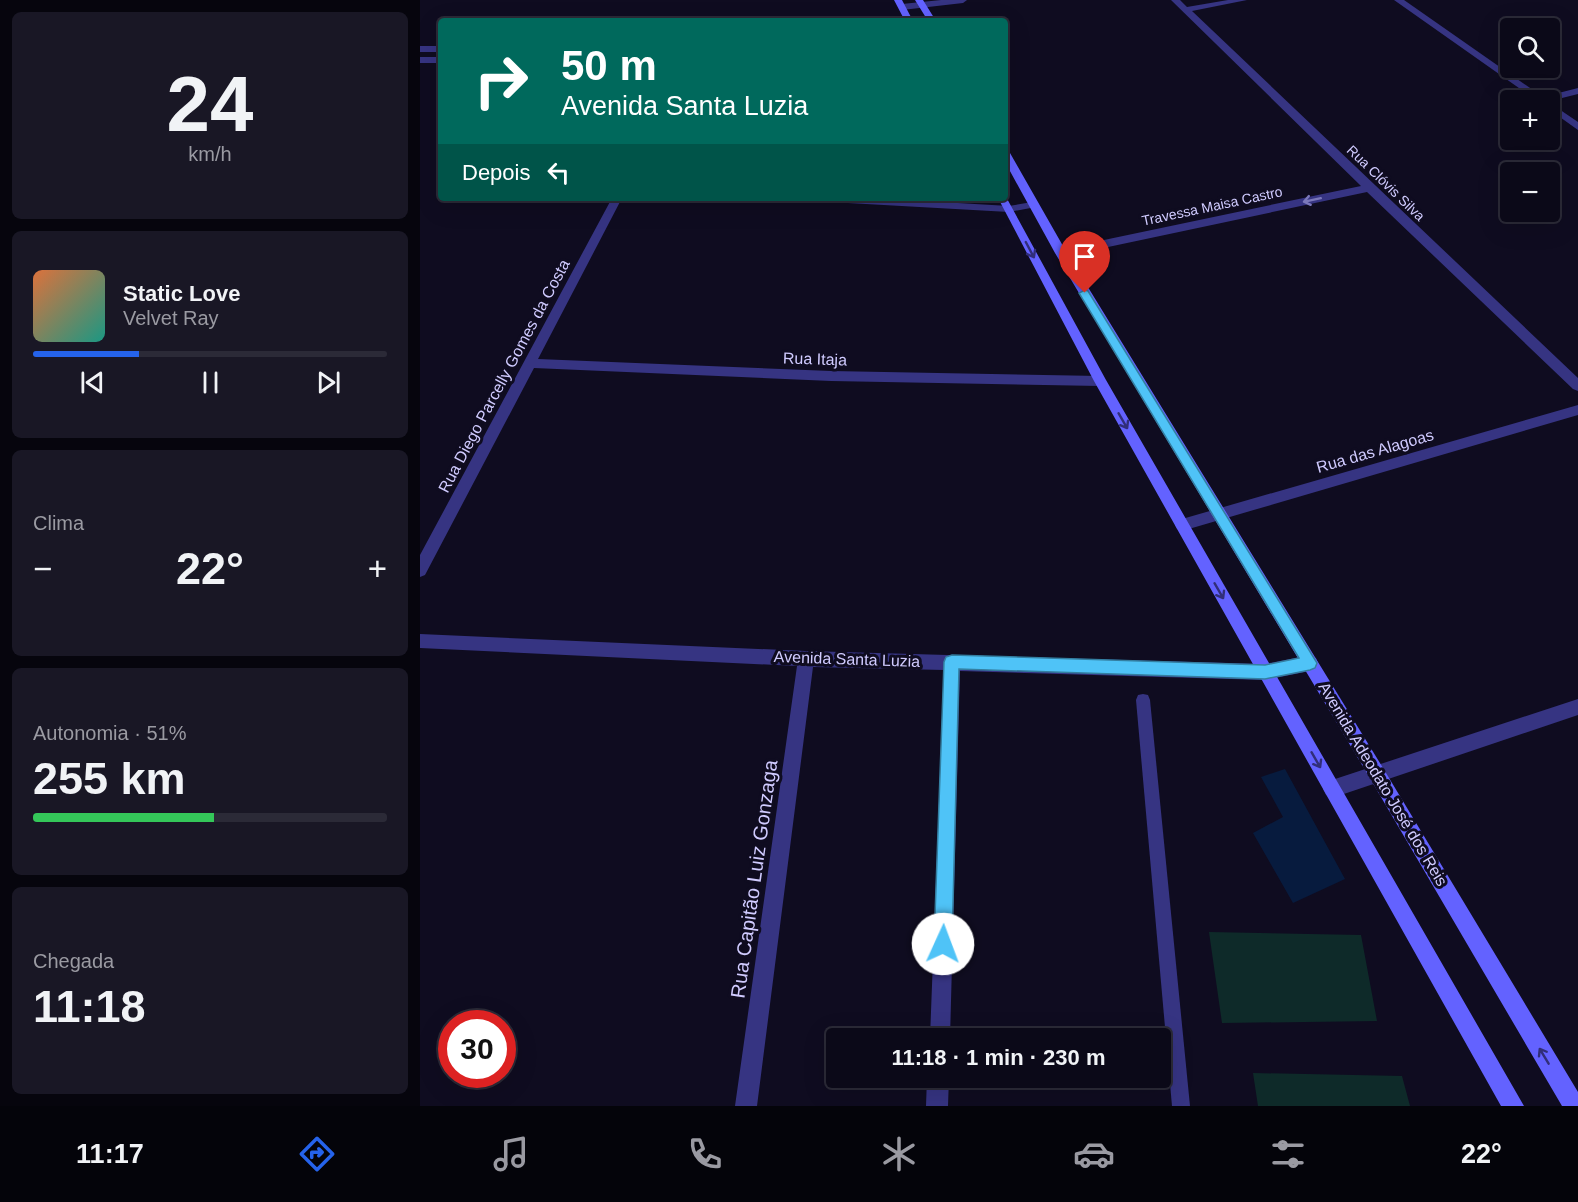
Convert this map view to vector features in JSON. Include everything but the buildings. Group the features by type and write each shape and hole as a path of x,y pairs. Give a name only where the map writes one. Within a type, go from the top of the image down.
{"main road":[{"path":"921,2 930,18"},
{"path":"900,4 907,18"},
{"name":"Avenida Adeodato José dos Reis","path":"1008,159 1032,205 1221,514 1574,1106"},
{"path":"1006,203 1100,381 1513,1106"}],"street":[{"path":"900,4 963,0"},
{"name":"Rua Clóvis Silva","path":"1175,0 1578,386"},
{"path":"1185,10 1243,0"},
{"path":"1398,0 1527,90"},
{"path":"420,49 438,49"},
{"path":"420,60 438,60"},
{"path":"1560,97 1578,91"},
{"path":"1560,114 1578,127"},
{"name":"Travessa Maisa Castro","path":"1061,253 1369,188"},
{"name":"Rua Diego Parcelly Gomes da Costa","path":"420,570 615,201"},
{"path":"928,201 1032,205"},
{"name":"Rua Itaja","path":"528,363 831,376 1100,381"},
{"name":"Rua das Alagoas","path":"1182,525 1578,410"},
{"name":"Avenida Santa Luzia","path":"420,641 806,659 1265,672 1310,663"},
{"name":"Rua Capitão Luiz Gonzaga","path":"746,1106 806,659"},
{"path":"940,1028 952,662"},
{"path":"1332,789 1578,707"},
{"path":"937,1106 938,1088"}],"lane":[{"path":"1143,700 1181,1106"}],"green space":[{"path":"1209,932 1361,935 1377,1021 1222,1023"},
{"path":"1253,1073 1402,1076 1410,1106 1258,1106"}],"water":[{"path":"1285,769 1345,879 1293,903 1253,833 1283,817 1261,777"}],"route":[{"path":"943,944 952,662 1265,672 1310,663 1085,293"}]}
